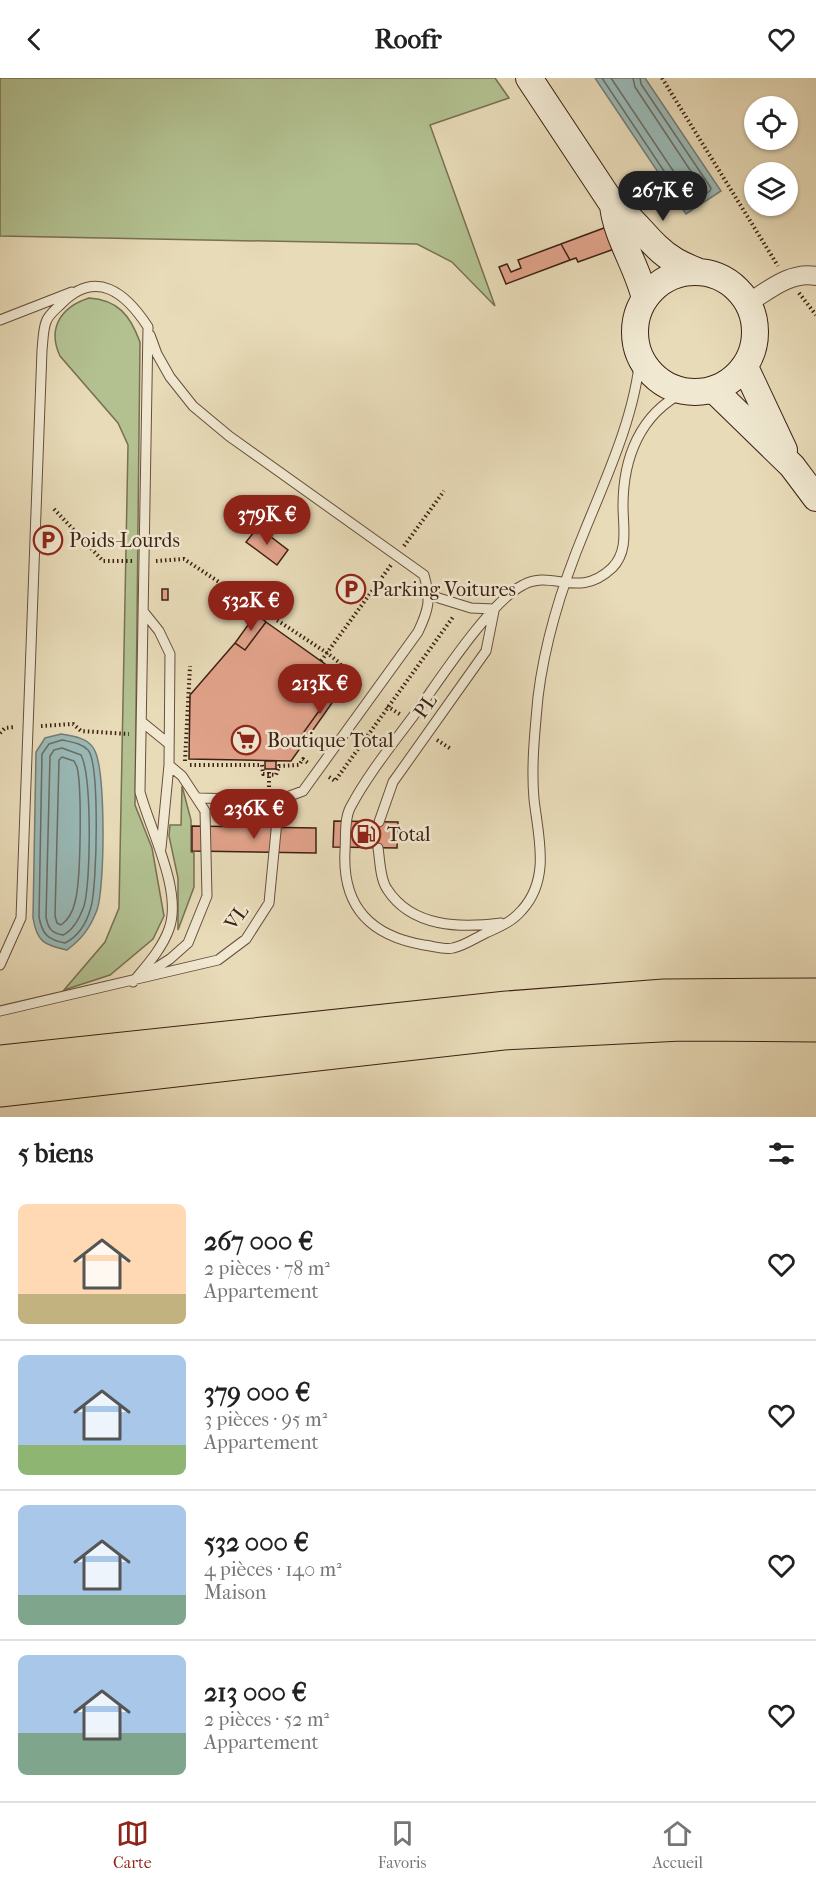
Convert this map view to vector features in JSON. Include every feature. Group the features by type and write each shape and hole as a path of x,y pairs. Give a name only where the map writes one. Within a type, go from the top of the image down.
{"highway":[{"path":"0,1062 507,1008 664,996 816,995"},
{"path":"0,1090 503,1033 681,1024 816,1025"}],"main road":[{"path":"529,78 613,205 624,212 658,249 674,262 717,276 735,286 748,303 754,318 756,335 753,352 745,367 731,381 714,390 684,392 658,380 640,357 635,328 645,299 667,279 697,271"},
{"path":"613,205 614,219 638,272 645,299"},
{"path":"745,367 792,466"},
{"path":"714,390 792,466 816,498"}],"street":[{"path":"748,303 786,279 816,276"}],"lane":[{"path":"0,320 74,291 96,287 117,291 135,306 148,327 157,354 193,406 229,436 424,575 429,595 428,611 418,632 303,790 279,800 199,798"},
{"path":"0,965 21,918 42,350 46,320 74,291"},
{"path":"132,982 153,957 170,928 171,892 161,850 149,825 140,792 148,327"},
{"path":"640,357 635,390 611,468 565,583 552,624 538,705 534,798 540,835 540,865 535,889 524,909 509,922 451,949 413,943 388,935 363,917 350,895 345,865 348,813 410,721 494,609 522,585 541,581 565,583 580,585 598,578 614,566 622,552 625,532 623,507 625,473 634,443 651,416 663,404 684,392"},
{"path":"429,595 471,608 494,609"},
{"name":"PL","path":"379,822 393,782 486,651 494,609"},
{"path":"143,611 159,630 170,654 169,765 161,850"},
{"path":"141,722 169,744"},
{"path":"132,982 170,959 188,943 207,896 205,811 199,798 182,776 169,765"},
{"name":"VL","path":"0,1011 132,982 218,960 246,939 269,903 279,800"},
{"path":"378,848 386,888 406,910 429,921 464,927 509,922"}],"path":[{"path":"662,78 786,279 816,315"},
{"path":"321,661 444,491"},
{"path":"54,509 103,561 144,562 184,559 327,652 340,663 344,674 410,721"},
{"path":"169,765 262,765 263,774 276,775 279,766 299,765 303,759 335,781 453,617"},
{"path":"0,733 5,728 73,724 81,731 131,734 130,767 141,767"},
{"path":"428,733 451,749"}],"green space":[{"path":"0,78 495,78 509,98 430,125 495,306 452,262 417,244 0,236"},
{"path":"89,298 108,302 122,311 132,324 140,342 135,805 152,848 164,916 153,939 110,975 64,990 105,942 119,908 128,445 118,423 60,356 55,336 59,320 64,313"},
{"path":"182,786 191,820 194,887 178,930 178,878 169,836 170,825 181,825"}],"water":[{"path":"595,78 645,78 721,191 686,214"},
{"path":"61,734 84,740 94,749 101,780 103,829 102,878 97,910 85,933 67,950 43,941 39,937 33,918 36,752 45,738"}],"building":[{"path":"604,228 617,248 578,262 576,258 570,260 561,244"},
{"path":"561,244 570,260 506,284 499,267 507,264 511,272 521,268 518,260"},
{"path":"263,516 272,523 267,528 258,521"},
{"path":"258,527 288,550 277,565 246,542"},
{"path":"162,589 168,589 168,600 162,600"},
{"path":"256,614 266,622 245,650 235,643"},
{"path":"266,622 332,669 323,682 334,690 301,736 306,740 291,761 189,759 190,695 235,643 245,650"},
{"path":"334,690 339,693 306,740 301,736"},
{"path":"265,761 276,761 276,769 265,769"},
{"name":"Total","path":"334,821 398,822 397,848 333,847"},
{"path":"192,826 316,828 316,853 192,851"}],"place":[{"name":"Poids-Lourds","path":"48,540"},
{"name":"Parking Voitures","path":"351,589"},
{"name":"Boutique Total","path":"246,740"},
{"name":"Total","path":"366,834"}]}
